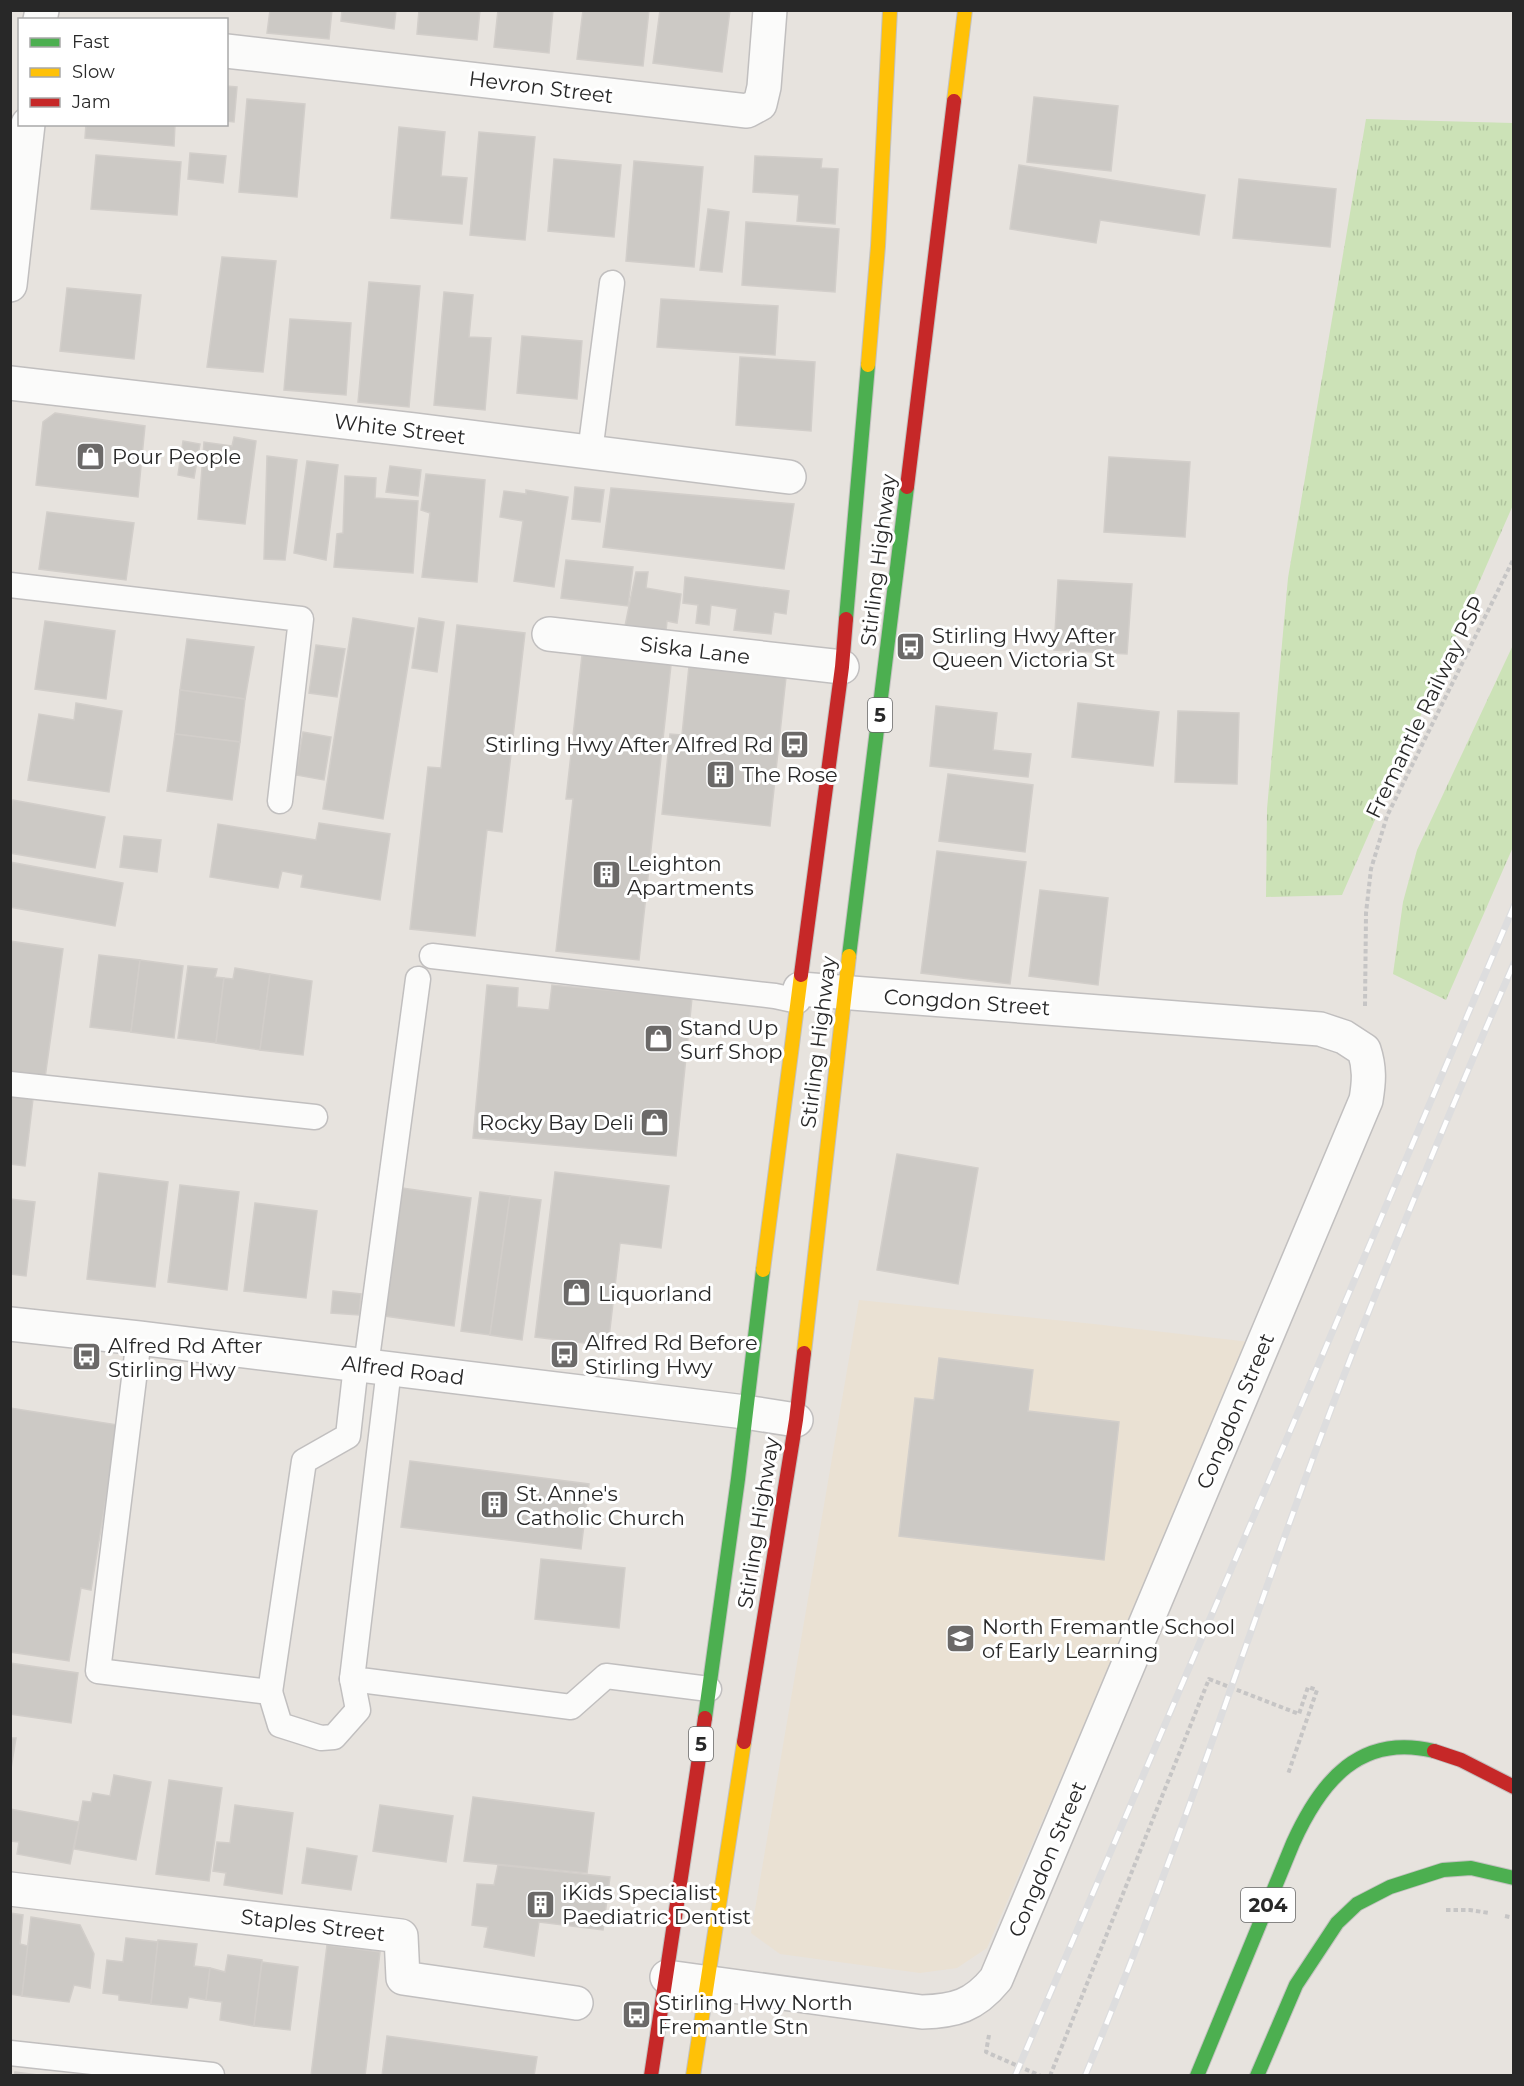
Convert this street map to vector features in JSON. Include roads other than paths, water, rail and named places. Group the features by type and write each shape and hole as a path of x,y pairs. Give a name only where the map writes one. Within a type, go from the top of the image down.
{"main road":[{"name":"Stirling Highway","path":"651,2076 738,1479 842,667 879,246 890,10"},
{"name":"Stirling Highway","path":"693,2076 796,1420 844,994 965,10"},
{"name":"204","path":"1197,2076 1285,1863 1309,1812 1339,1772 1365,1754 1403,1746 1441,1751 1468,1761 1514,1787"},
{"path":"1257,2076 1296,1985 1338,1923 1357,1904 1390,1887 1443,1870 1471,1868 1514,1878"}],"street":[{"name":"Hevron Street","path":"228,51 747,111 760,104 764,87 770,10"},
{"path":"10,285 28,126"},
{"name":"White Street","path":"10,383 789,477"},
{"name":"Siska Lane","path":"549,634 842,667"},
{"name":"Congdon Street","path":"667,1977 922,2012 946,2011 967,2005 984,1994 996,1979 1366,1100 1370,1074 1364,1050 1344,1037 1320,1029 844,994 799,995"},
{"name":"Alfred Road","path":"10,1324 371,1366 796,1420"},
{"name":"Staples Street","path":"10,1889 401,1936 403,1978 576,2002"}],"lane":[{"path":"590,452 612,283"},
{"path":"10,585 301,620 280,801"},
{"path":"432,956 775,996 799,995"},
{"path":"371,1366 348,1436 304,1461 270,1692 280,1725 321,1738 334,1737 358,1710 352,1679 371,1366 418,979"},
{"path":"10,1084 315,1117"},
{"path":"139,1338 98,1671 270,1692"},
{"path":"352,1679 571,1707 606,1676 709,1689"},
{"path":"10,2053 212,2075"}],"railway":[{"path":"1015,2076 1514,906"},
{"path":"1085,2076 1169,1862 1297,1502 1374,1298 1514,963"}],"place":[{"name":"Pour People","path":"91,456"},
{"name":"Stirling Hwy After Queen Victoria St","path":"911,647"},
{"name":"Stirling Hwy After Alfred Rd","path":"794,744"},
{"name":"The Rose","path":"721,774"},
{"name":"Leighton Apartments","path":"606,875"},
{"name":"Stand Up Surf Shop","path":"659,1039"},
{"name":"Rocky Bay Deli","path":"655,1122"},
{"name":"Liquorland","path":"577,1293"},
{"name":"Alfred Rd Before Stirling Hwy","path":"564,1354"},
{"name":"Alfred Rd After Stirling Hwy","path":"87,1357"},
{"name":"St. Anne's Catholic Church","path":"495,1505"},
{"name":"North Fremantle School of Early Learning","path":"961,1638"},
{"name":"iKids Specialist Paediatric Dentist","path":"541,1904"},
{"name":"Stirling Hwy North Fremantle Stn","path":"637,2014"}]}
